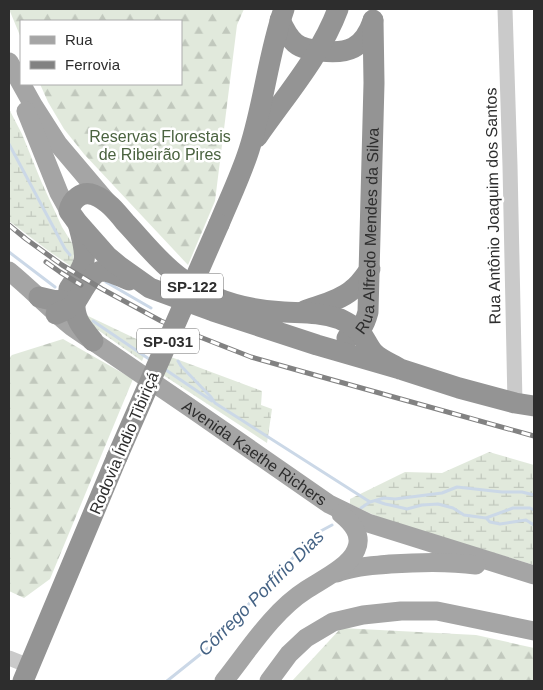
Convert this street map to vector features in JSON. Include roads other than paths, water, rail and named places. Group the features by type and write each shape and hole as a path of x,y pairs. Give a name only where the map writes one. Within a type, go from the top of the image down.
{"highway":[{"path":"282,14 288,35 308,48 342,52 360,60 370,72 374,83"},
{"name":"Rodovia Índio Tibiriçá","path":"26,674 249,150 282,14"},
{"name":"Rodovia Índio Tibiriçá","path":"249,150 302,75 308,48 335,15"},
{"path":"302,75 317,61 328,55 342,52 357,45 370,30 374,15"},
{"name":"Rua Alfredo Mendes da Silva","path":"317,345 344,339 359,331 366,320 368,312 374,15"},
{"path":"64,305 85,262 84,245 70,205 75,198 88,193 93,194 111,206"},
{"name":"SP-122","path":"111,206 176,275 206,293 249,308 319,313 342,320 359,331"},
{"name":"SP-122","path":"73,216 107,256 150,288 317,345"},
{"path":"302,312 351,291 370,269"},
{"path":"64,305 99,272 104,271 150,288"},
{"path":"39,297 64,305 76,315 93,341"},
{"path":"317,345 333,335 336,326 330,316"},
{"path":"359,331 374,353 400,369"},
{"path":"317,345 459,388 524,405"}],"main road":[{"name":"SP-122","path":"9,62 20,81"},
{"name":"SP-122","path":"9,62 20,97 59,194 73,216"},
{"name":"SP-122","path":"22,85 58,144 111,206"},
{"path":"9,270 39,297"},
{"name":"Avenida Kaethe Richers","path":"93,341 329,504 368,523 534,576"},
{"path":"224,681 269,624 290,602 353,557 357,548 358,534 353,525 329,504"},
{"name":"Avenida Kaethe Richers","path":"324,578 358,566 421,562 473,565 534,576"},
{"path":"269,681 289,654 306,638 333,622 363,615 402,611 437,611 534,631"}],"street":[{"name":"Rua Antônio Joaquim dos Santos","path":"505,9 510,166 524,405"},
{"path":"9,658 26,674"}],"waterway":[{"path":"9,144 70,255"},
{"path":"9,252 55,287"},
{"path":"106,282 151,308"},
{"path":"93,321 152,361"},
{"path":"178,361 215,403 370,502 384,498 395,499 442,493 457,487 502,492 522,492 534,495"},
{"path":"163,368 212,401"},
{"path":"376,501 407,509 422,505 438,504 453,508 464,515 486,518 513,508 530,508 534,510"},
{"name":"Córrego Porfírio Dias","path":"361,508 370,502"},
{"path":"486,518 490,522 500,524 526,520 534,525"},
{"name":"Córrego Porfírio Dias","path":"167,681 212,645 317,533 332,525"}],"railway":[{"path":"9,225 62,265 102,289 161,321 200,337 251,357 534,436"},
{"path":"46,262 81,285"}],"park label":[{"name":"Reservas Florestais de Ribeirão Pires","path":"160,145"}]}
